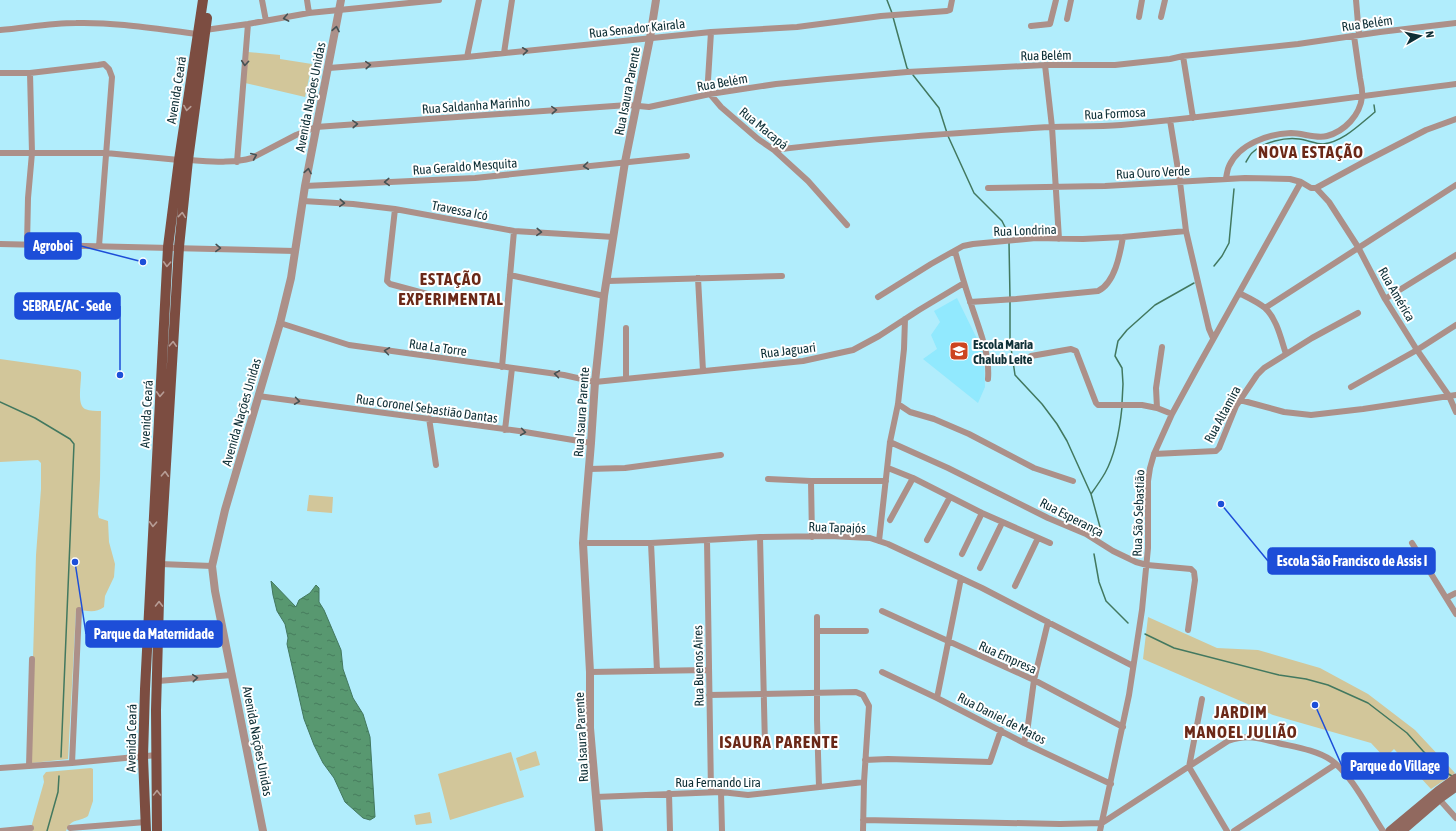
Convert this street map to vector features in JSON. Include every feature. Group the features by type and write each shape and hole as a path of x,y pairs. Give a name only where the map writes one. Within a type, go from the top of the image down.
{"main road":[{"name":"Avenida Ceará","path":"202,32 203,0"},
{"name":"Avenida Ceará","path":"146,826 143,757 145,689 173,247 183,160 202,32 210,0"},
{"name":"Avenida Ceará","path":"157,831 157,668 173,247"},
{"path":"147,651 154,657 157,668"},
{"path":"145,689 150,706 156,710"},
{"path":"1402,831 1443,793 1456,778"},
{"path":"1390,831 1443,793 1456,787"}],"street":[{"path":"262,0 266,21"},
{"path":"307,0 309,13"},
{"name":"Avenida Nações Unidas","path":"263,831 215,591 212,566 225,510 280,323 291,278 305,186 341,0"},
{"path":"0,30 43,24 77,22 202,32 309,13 439,0"},
{"path":"467,57 479,0"},
{"path":"504,53 512,0"},
{"name":"Rua Isaura Parente","path":"599,831 590,728 590,672 583,543 595,382 604,296 608,281 625,162 637,106 656,0"},
{"name":"Rua Senador Kairala","path":"329,68 467,57 711,32 797,27 887,16 947,11 950,10 952,0"},
{"path":"1031,26 1050,24 1056,0"},
{"path":"1067,19 1071,0"},
{"path":"1139,17 1142,0"},
{"path":"1161,17 1164,0"},
{"path":"1226,178 1228,167 1236,156 1249,145 1264,138 1277,134 1291,133 1327,136 1341,129 1352,120 1362,96 1357,36 1356,0"},
{"name":"Rua Belém","path":"637,106 649,107 710,94 776,84 907,72 1045,65 1115,65 1170,60 1183,56 1298,44 1456,23"},
{"path":"0,153 106,153 183,160 237,162 248,24"},
{"path":"710,94 708,80 711,32"},
{"path":"1183,56 1193,118"},
{"path":"0,74 30,73 104,64 109,69 112,77 99,246"},
{"path":"1045,65 1052,127 1060,239"},
{"path":"27,245 28,198 32,153 30,73"},
{"name":"Rua Formosa","path":"774,150 956,133 1052,127 1118,125 1193,118 1456,84"},
{"name":"Rua Macapá","path":"710,94 721,107 758,139 774,150 808,181 847,225"},
{"name":"Rua Saldanha Marinho","path":"237,162 252,158 296,134 316,127 637,106"},
{"path":"1316,188 1426,130 1456,119"},
{"path":"1170,120 1186,231 1209,330 1213,338"},
{"name":"Rua Geraldo Mesquita","path":"305,186 475,178 688,156"},
{"name":"Rua Ouro Verde","path":"988,188 1180,182 1226,178 1283,178 1301,182 1311,188 1316,188"},
{"name":"Rua São Sebastião","path":"1100,831 1123,727 1134,666 1147,565 1148,481 1154,454 1172,414 1213,338 1301,182"},
{"path":"1265,308 1456,185"},
{"name":"Rua América","path":"1316,188 1328,202 1358,247 1386,299 1417,350 1449,396 1456,412"},
{"name":"Travessa Icó","path":"303,201 353,204 395,209 514,231 614,237"},
{"path":"395,209 387,281 390,284 431,295"},
{"path":"502,367 514,231"},
{"name":"Rua Londrina","path":"878,297 955,251 973,244 1036,238 1060,239 1123,237 1186,231"},
{"path":"970,302 1016,300 1101,290 1109,280 1118,262 1123,237"},
{"path":"0,244 296,251"},
{"path":"955,251 987,354 989,368 988,380"},
{"path":"1386,299 1456,255"},
{"path":"510,275 604,296"},
{"path":"608,281 782,276"},
{"path":"698,278 703,371"},
{"name":"Rua Jaguari","path":"595,382 803,361 852,350 865,344 964,283"},
{"path":"1239,292 1265,308 1273,318 1286,354"},
{"name":"Rua Altamira","path":"1154,454 1216,451 1219,448 1230,417 1257,375 1264,368 1358,313"},
{"path":"879,541 890,442 898,404 904,349 905,319"},
{"name":"Rua La Torre","path":"280,323 345,344 564,375 595,382"},
{"path":"1351,387 1417,350 1456,325"},
{"path":"626,328 626,379"},
{"path":"1157,408 1156,388 1162,347"},
{"path":"1031,356 1071,349 1076,351 1096,403 1105,405 1133,404 1157,408 1172,414"},
{"path":"505,430 512,368"},
{"path":"1240,400 1284,412 1311,415 1456,395"},
{"name":"Rua Coronel Sebastião Dantas","path":"258,396 429,418 591,443"},
{"path":"898,404 910,412 934,419 969,434 1034,468 1073,481"},
{"path":"429,418 436,465"},
{"name":"Rua Esperança","path":"890,442 948,468 1048,518 1086,534 1136,562 1147,565 1190,569 1194,572 1195,580 1188,630"},
{"path":"589,469 625,468 721,455"},
{"path":"888,468 913,478 1002,523 1050,543"},
{"path":"890,520 913,478"},
{"path":"768,479 811,481 886,481"},
{"path":"811,481 812,536"},
{"path":"927,540 950,497"},
{"path":"962,554 982,513"},
{"path":"980,568 1002,523"},
{"name":"Rua Tapajós","path":"583,543 651,543 760,537 812,536 860,537 879,541 961,578 1134,666"},
{"path":"760,537 765,746"},
{"path":"1015,586 1038,538"},
{"name":"Rua Buenos Aires","path":"707,540 711,792"},
{"path":"651,543 657,671"},
{"path":"1412,543 1456,614"},
{"path":"160,564 212,566"},
{"path":"937,698 961,578"},
{"path":"1446,598 1456,593"},
{"path":"72,763 79,610"},
{"name":"Rua Empresa","path":"882,611 1034,680 1123,727"},
{"path":"817,617 819,787"},
{"path":"1024,743 1028,726 1034,680 1048,622"},
{"path":"817,632 866,631"},
{"path":"29,766 32,659"},
{"path":"590,672 708,670"},
{"name":"Rua Daniel de Matos","path":"882,672 1110,784"},
{"path":"158,682 232,675"},
{"path":"709,695 817,694 856,692 863,695 869,706 865,760 863,831"},
{"path":"1202,699 1189,767 1227,831"},
{"path":"865,760 888,759 990,762 1001,730"},
{"path":"863,820 1060,824 1102,823 1228,741 1248,736 1262,738 1312,752 1330,759 1354,786 1383,831"},
{"path":"0,768 157,755"},
{"path":"1234,831 1336,764"},
{"name":"Rua Fernando Lira","path":"596,797 711,792 748,795 864,782"},
{"path":"721,792 722,831"},
{"path":"1443,793 1456,818"},
{"path":"669,794 670,831"},
{"path":"70,828 146,826"},
{"path":"0,831 30,828"}],"shaded area":[{"path":"248,52 280,55 280,59 312,64 305,97 245,83"},
{"name":"Escola Maria Chalub Leite","path":"957,298 984,353 985,387 978,403 923,359 937,349 931,335 940,322 934,311"},
{"path":"0,359 78,370 81,372 80,397 82,406 85,409 101,411 98,514 99,518 108,521 109,542 115,564 114,577 105,596 104,607 94,611 76,610 68,759 32,763 30,761 36,555 41,489 41,463 38,460 0,462"},
{"path":"309,495 333,497 332,513 307,511"},
{"path":"1148,617 1217,648 1258,650 1320,668 1368,694 1415,730 1455,773 1431,789 1394,749 1385,758 1371,743 1273,715 1143,659"},
{"path":"536,751 540,765 520,771 516,758"},
{"path":"511,752 524,797 450,820 438,774"},
{"path":"93,769 93,801 88,816 73,822 66,831 30,831 44,782 43,776 46,772"},
{"path":"430,812 432,823 416,825 414,815"}],"water":[{"path":"271,581 296,607 299,600 310,593 316,585 319,588 319,602 324,610 341,650 343,669 353,698 363,714 370,737 375,817 370,820 363,818 345,802 334,778 323,763 314,745 304,719 287,644 288,638 285,624 277,611"}],"waterway":[{"path":"887,0 892,13"},
{"path":"893,17 907,68 909,70"},
{"path":"913,75 939,108 947,133"},
{"path":"1246,162 1251,154 1258,148 1275,141 1293,139 1323,144 1337,140 1351,132 1375,112 1374,105"},
{"path":"948,136 974,193 1002,221 1008,233 1008,238"},
{"path":"1214,266 1222,256 1229,243 1234,189"},
{"path":"1009,242 1010,298"},
{"path":"1122,403 1122,368 1115,356 1118,341 1127,330 1155,305 1194,283"},
{"path":"1010,302 1010,341 1015,375 1042,404 1057,424 1067,441 1091,494 1100,527"},
{"path":"0,402 35,418 70,439 74,444 61,757"},
{"path":"1091,494 1105,473 1112,458 1122,407"},
{"path":"1094,554 1099,582 1106,601 1128,623"},
{"path":"1145,634 1174,648 1279,675 1306,679 1328,685 1368,703 1407,733 1443,771 1452,776"},
{"path":"47,831 58,792 59,776"}],"place":[{"name":"Agroboi","path":"143,262"},
{"name":"Escola Maria Chalub Leite","path":"959,351"},
{"name":"SEBRAE/AC - Sede","path":"120,375"},
{"name":"Escola São Francisco de Assis I","path":"1221,504"},
{"name":"Parque da Maternidade","path":"75,562"},
{"name":"Parque do Village","path":"1315,705"}],"district":[{"name":"NOVA ESTAÇÃO","path":"1311,152"},
{"name":"ESTAÇÃO EXPERIMENTAL","path":"451,289"},
{"name":"JARDIM MANOEL JULIÃO","path":"1241,722"},
{"name":"ISAURA PARENTE","path":"779,742"}]}
